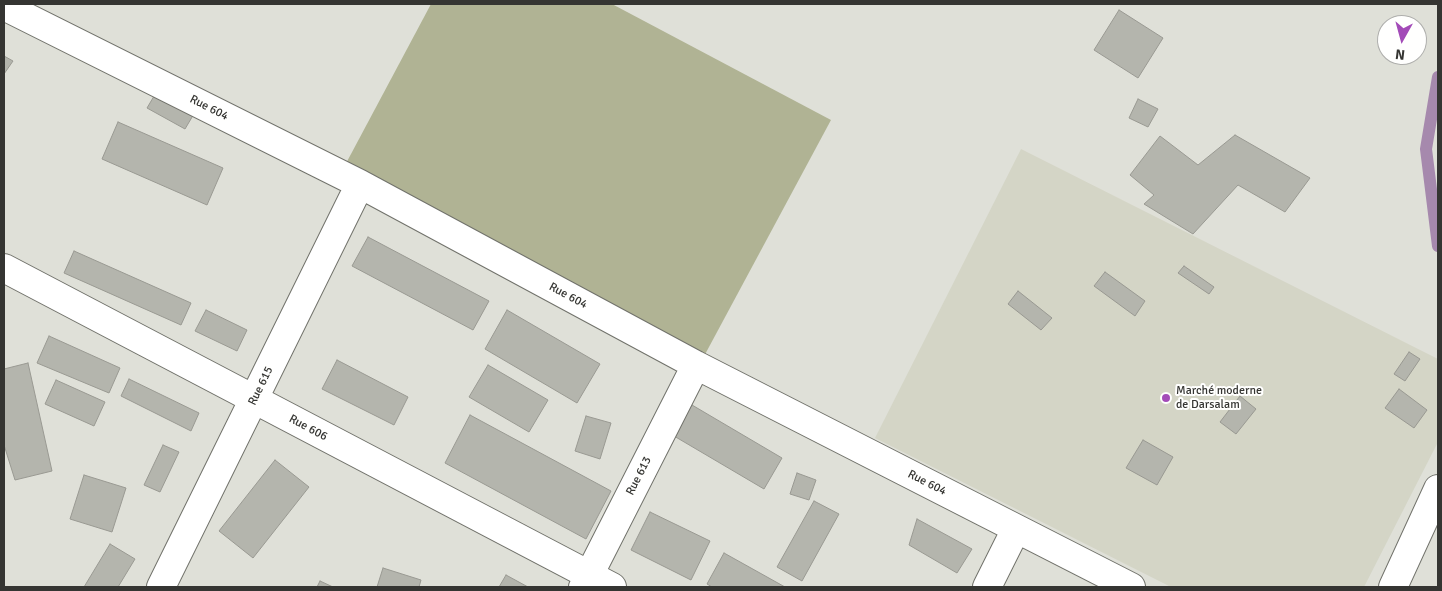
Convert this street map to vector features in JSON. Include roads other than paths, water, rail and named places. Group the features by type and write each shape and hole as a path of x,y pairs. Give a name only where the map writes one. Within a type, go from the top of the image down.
{"street":[{"name":"Rue 604","path":"4,6 360,184 696,365 1131,587"},
{"name":"Rue 615","path":"161,587 360,184"},
{"name":"Rue 606","path":"4,268 254,399 594,583"},
{"name":"Rue 613","path":"594,583 696,365"},
{"path":"1393,587 1438,489"},
{"path":"987,587 1016,529"}],"waterway":[{"path":"1438,77 1426,149 1438,246"}],"place":[{"name":"Marché moderne de Darsalam","path":"1166,398"}]}
